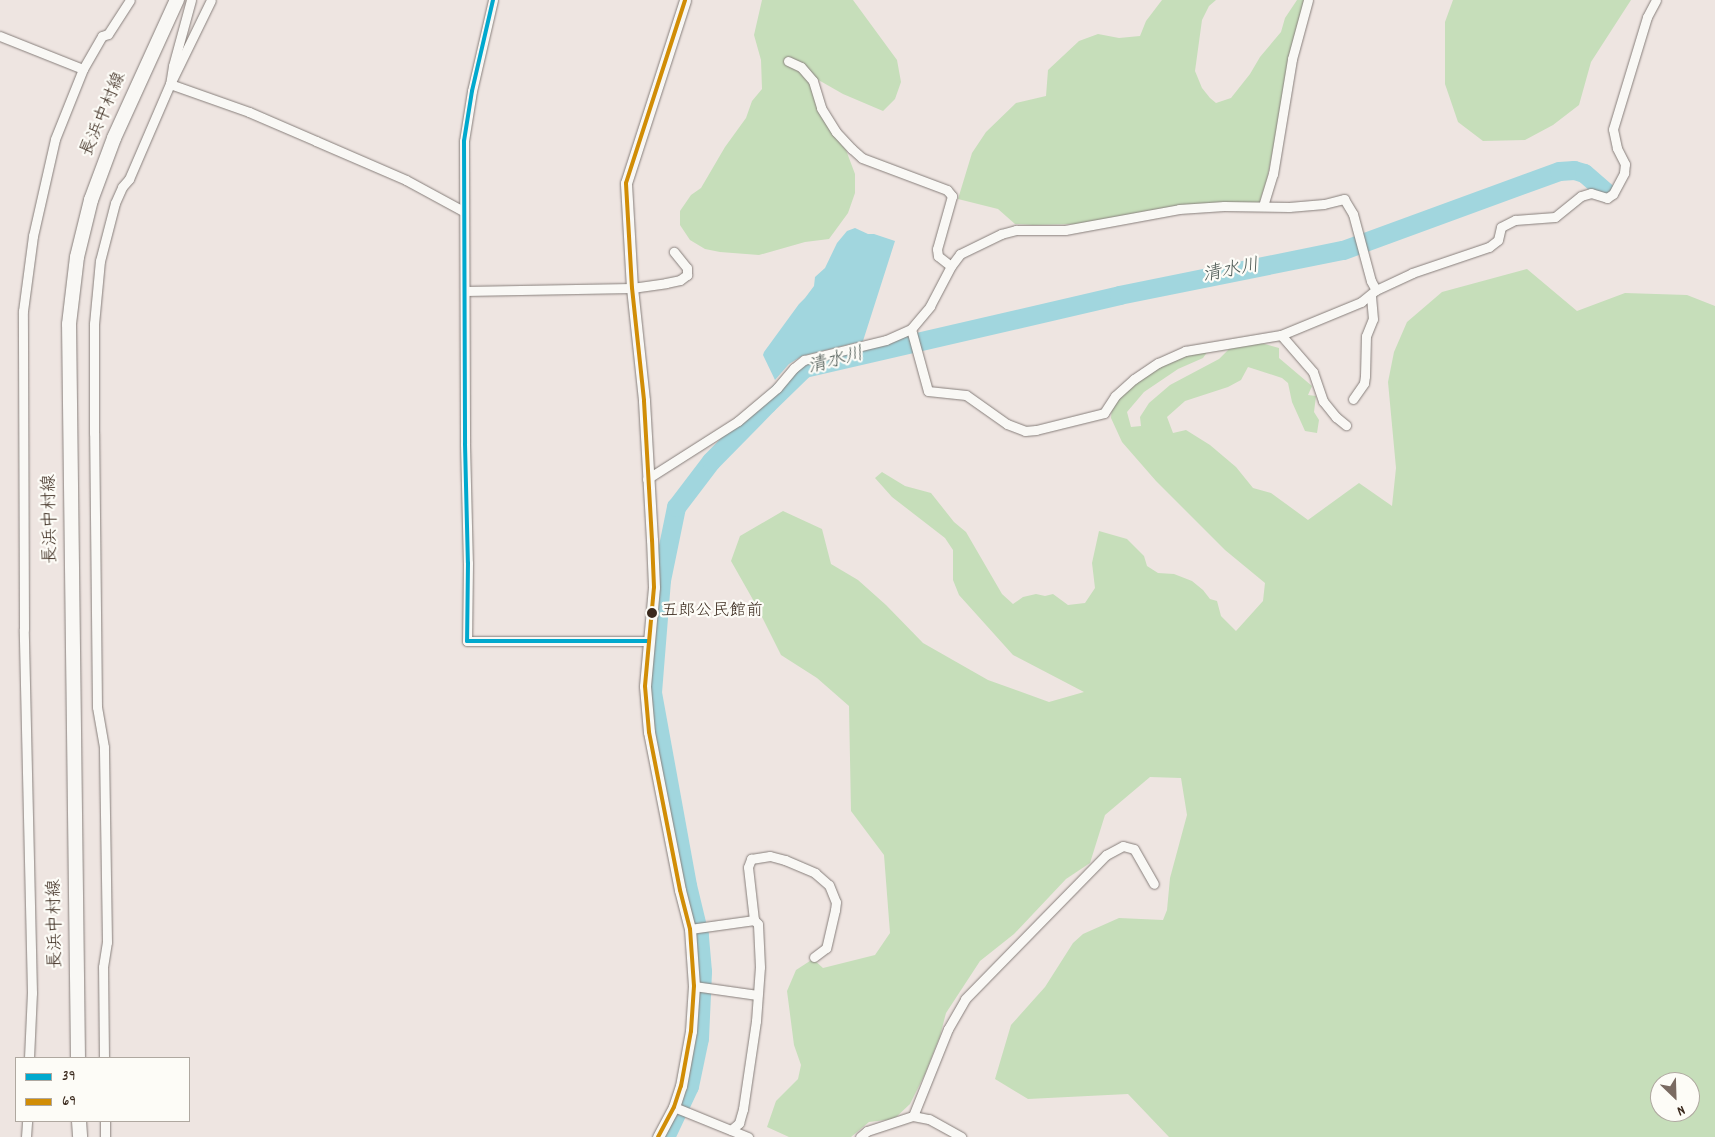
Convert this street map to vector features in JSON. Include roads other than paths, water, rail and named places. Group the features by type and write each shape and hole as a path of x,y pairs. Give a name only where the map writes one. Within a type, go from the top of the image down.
{"main road":[{"name":"長浜中村線","path":"78,1057 69,324 77,257 91,200 114,138 177,0"},
{"path":"79,1122 80,1137"}],"street":[{"path":"29,1057 32,993 24,629 23,312 33,236 55,140 83,69 102,36 108,34 130,0"},
{"path":"170,84 191,0"},
{"path":"104,1057 102,967 107,942 107,922 104,747 97,707 94,324 100,261 115,203 122,187 129,179 170,84 211,0"},
{"path":"493,0 467,118 464,142 467,641 648,641"},
{"path":"658,1137 674,1107 681,1086 691,1031 694,986 690,929 680,890 649,732 645,686 654,587 644,400 632,288 626,183 685,0"},
{"path":"1263,206 1273,174 1292,59 1308,0"},
{"path":"911,329 928,391 966,395 1007,424 1025,431 1104,413 1115,396 1134,379 1158,363 1185,351 1281,336 1361,302 1373,292 1412,273 1489,247 1498,240 1500,227 1515,220 1555,217 1581,196 1591,193 1607,198 1613,194 1621,182 1625,164 1617,148 1613,129 1646,17 1656,0"},
{"path":"0,36 83,69"},
{"path":"788,61 801,67 813,81 821,108 836,132 852,150 862,158 947,190 952,196 937,249 938,256 951,266"},
{"path":"170,84 249,112 325,144 406,180 463,211"},
{"path":"647,479 738,421 777,388 794,368 804,360 886,340 911,329 930,306 951,266 960,254 1001,234 1016,230 1065,230 1179,209 1324,204 1344,199 1353,214 1373,292 1373,320 1366,336 1364,382 1353,398"},
{"path":"465,290 632,288 666,283 680,280 687,275 687,268 674,252"},
{"path":"1281,336 1313,372 1322,400 1336,418 1346,425"},
{"path":"913,1116 948,1029 965,999 1106,854 1123,846 1134,849 1154,884"},
{"path":"731,1130 739,1123 743,1109 750,1069 760,967 758,924 754,920 748,867 751,859 770,856 777,858 815,873 829,885 836,902 826,948 814,957"},
{"path":"690,929 754,920"},
{"path":"694,986 757,994"},
{"path":"674,1107 748,1137"},
{"path":"860,1137 868,1131 913,1116 929,1119 961,1137"},
{"path":"26,1137 27,1122"},
{"path":"105,1122 105,1137"}],"water":[{"path":"855,228 868,234 874,234 895,241 863,341 802,356 789,364 775,380 763,355 764,352 814,286 815,277 825,268 837,243 847,231"}],"waterway":[{"name":"清水川","path":"665,1137 689,1086 699,1038 702,971 699,935 687,885 652,692 661,580 676,507 711,461 767,404 804,368 1119,295 1343,250 1559,171 1574,170 1584,173 1606,192"}],"place":[{"name":"五郎公民館前","path":"652,613"}]}
